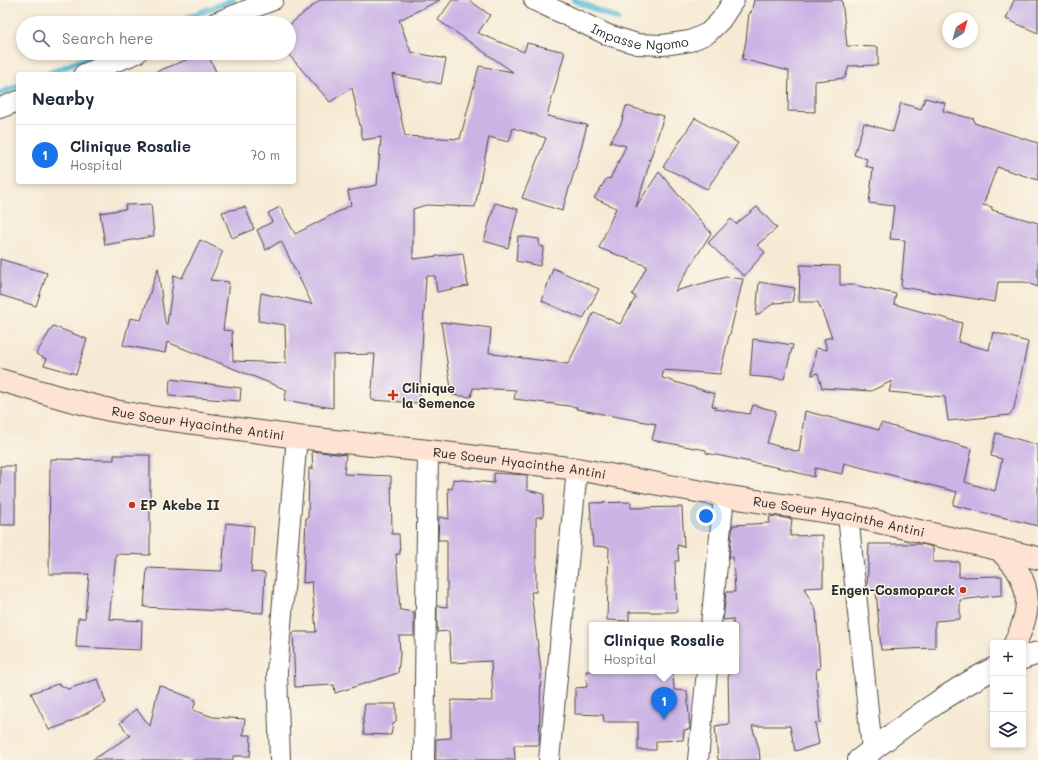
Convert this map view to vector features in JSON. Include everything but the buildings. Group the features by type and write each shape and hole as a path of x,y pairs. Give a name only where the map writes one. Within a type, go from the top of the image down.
{"main road":[{"name":"Rue Soeur Hyacinthe Antini","path":"0,380 110,410 176,421 297,437 577,469 724,496 848,515 1038,558"},
{"path":"999,549 1016,568 1025,587 1027,608 1026,618 1016,640"}],"street":[{"path":"233,16 273,0"},
{"name":"Impasse Ngomo","path":"534,0 608,35 638,44 663,45 690,41 708,33 721,20 734,0"},
{"path":"89,72 119,60"},
{"path":"0,108 16,102"},
{"path":"280,760 277,672 297,437"},
{"path":"424,760 428,451"},
{"path":"548,760 577,469"},
{"path":"711,622 724,496"},
{"path":"848,515 866,757"},
{"path":"1026,657 1038,653"},
{"path":"866,757 934,704 970,681 990,671"},
{"path":"698,760 707,674"}],"waterway":[{"path":"191,16 233,0"},
{"path":"574,0 618,19"},
{"path":"52,72 82,60"},
{"path":"0,93 16,87"}],"place":[{"name":"Clinique la Semence","path":"393,395"},
{"name":"EP Akebe II","path":"132,505"},
{"name":"Engen-Cosmoparck","path":"963,590"},
{"name":"Clinique Rosalie","path":"664,720"}]}
